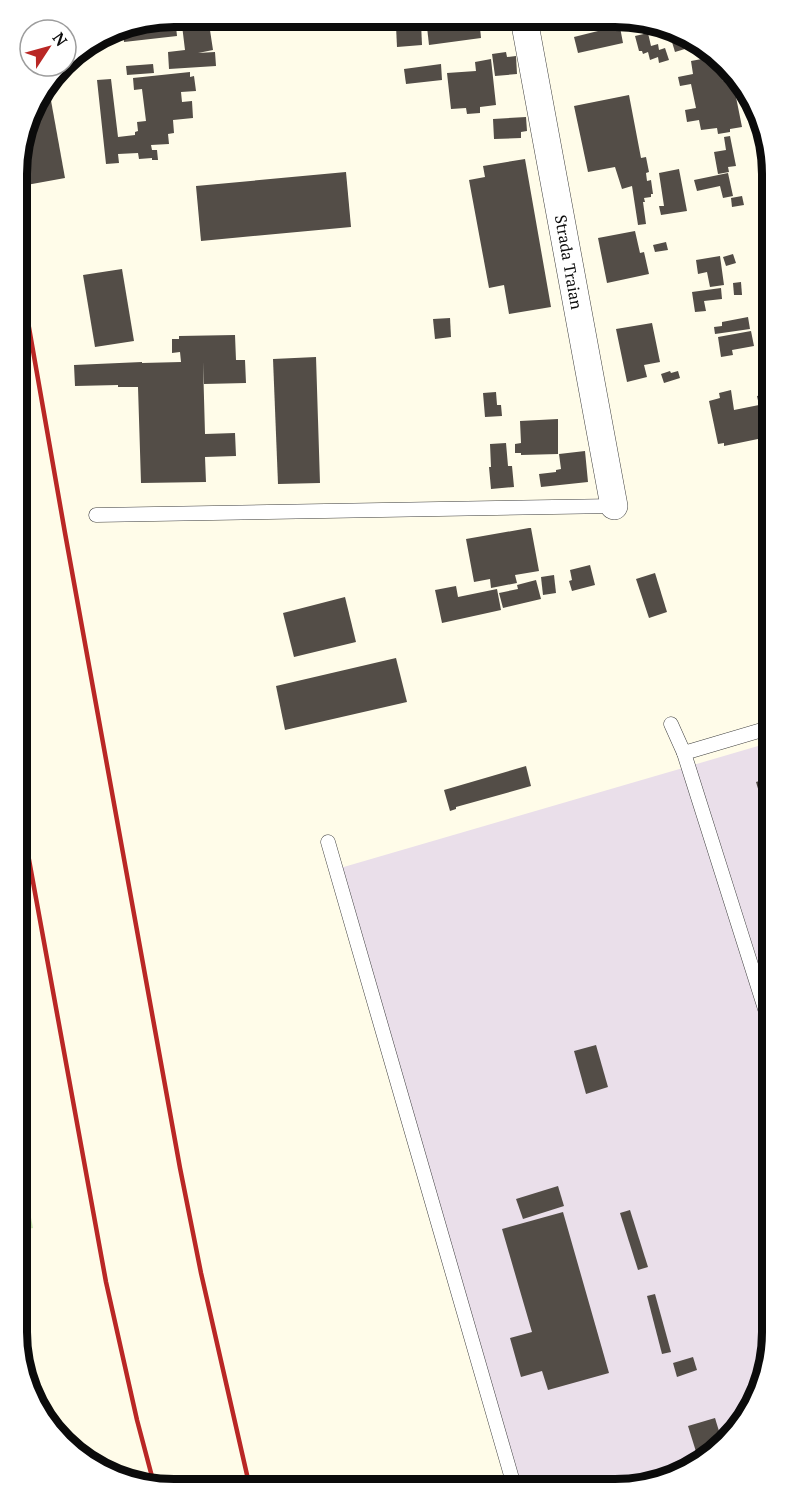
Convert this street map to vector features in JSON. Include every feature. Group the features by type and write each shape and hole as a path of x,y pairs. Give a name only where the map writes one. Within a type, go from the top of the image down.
{"street":[{"name":"Strada Traian","path":"525,27 614,506"}],"lane":[{"path":"96,515 614,506"},
{"path":"671,724 684,753 762,999"},
{"path":"684,753 762,730"},
{"path":"328,842 512,1479"}],"shaded area":[{"path":"762,745 762,1342 759,1361 747,1397 732,1421 719,1436 697,1454 662,1471 634,1478 508,1479 330,871"}],"green space":[{"path":"27,1197 33,1228 27,1229"}],"building":[{"path":"176,27 177,36 124,42 124,36 136,32"},
{"path":"182,27 210,27 213,50 198,53 215,52 216,66 169,69 168,52 185,50"},
{"path":"396,27 421,27 422,45 397,47"},
{"path":"427,27 480,27 481,38 429,45"},
{"path":"606,27 620,27 623,43 578,53 574,37 606,29"},
{"path":"648,33 651,46 658,44 659,50 665,48 669,60 659,63 658,57 650,60 648,52 643,54 639,51 635,36"},
{"path":"676,41 689,48 675,52 672,42"},
{"path":"506,52 507,57 516,56 517,74 495,76 492,54"},
{"path":"706,58 721,72 723,81 728,80 733,93 735,92 742,127 718,134 717,128 701,130 699,120 687,122 685,110 696,108 691,84 680,86 678,77 693,74 691,61"},
{"path":"491,59 496,105 480,107 480,113 467,114 466,108 451,109 447,73 476,71 475,62"},
{"path":"153,64 154,73 127,75 126,66"},
{"path":"441,64 442,80 406,84 404,69"},
{"path":"190,72 190,77 194,76 196,91 181,92 182,102 192,101 193,118 173,120 174,133 168,134 169,144 151,145 152,150 157,150 158,160 139,159 138,153 118,154 119,163 106,164 97,80 111,79 118,137 135,135 138,131 137,122 146,121 142,89 134,90 133,78"},
{"path":"50,95 65,178 27,185 28,155 32,136 42,109"},
{"path":"629,95 641,158 646,157 649,172 646,173 647,181 651,180 653,194 651,197 644,198 645,202 643,202 646,224 638,225 632,186 622,189 615,167 588,172 574,106"},
{"path":"526,117 527,131 521,132 521,138 494,139 493,119"},
{"path":"730,136 736,166 728,167 729,172 718,174 714,152 726,150 724,137"},
{"path":"525,159 551,307 509,314 504,285 489,288 469,180 485,177 483,166"},
{"path":"679,169 687,211 661,215 659,206 664,206 659,173"},
{"path":"346,172 351,227 201,241 196,186"},
{"path":"728,173 733,196 723,198 720,186 697,191 694,180"},
{"path":"742,196 744,205 732,207 731,198"},
{"path":"635,231 640,253 644,252 649,274 607,283 598,238"},
{"path":"666,242 668,250 655,252 653,245"},
{"path":"733,254 736,263 726,266 723,257"},
{"path":"720,256 724,285 710,287 707,272 698,274 696,260"},
{"path":"122,269 134,341 95,347 83,275"},
{"path":"741,282 742,295 734,295 733,283"},
{"path":"721,288 722,299 704,301 706,311 695,312 692,292"},
{"path":"748,317 750,329 715,334 714,327 722,326 722,322"},
{"path":"450,318 451,337 435,339 433,319"},
{"path":"652,323 660,362 644,365 647,377 627,382 616,329"},
{"path":"751,331 754,346 732,350 733,355 721,357 718,337"},
{"path":"235,335 236,360 245,360 246,383 204,384 203,362 205,434 235,433 236,456 205,457 206,482 141,483 138,387 75,386 74,365 181,362 180,352 172,353 172,339 179,339 179,336"},
{"path":"316,357 320,483 278,484 273,359"},
{"path":"670,371 671,373 678,371 680,378 664,383 661,374"},
{"path":"731,390 734,410 759,405 757,396 762,395 762,438 724,446 724,443 718,444 709,401 720,398 719,393"},
{"path":"496,392 497,405 501,405 502,416 485,417 483,393"},
{"path":"558,419 558,454 521,455 521,453 515,453 515,444 521,443 520,421"},
{"path":"506,443 508,466 512,466 514,487 491,489 490,444"},
{"path":"585,451 588,482 541,487 539,474 556,472 561,469 559,454"},
{"path":"531,528 539,571 515,575 517,583 491,588 490,579 474,582 466,539"},
{"path":"590,565 595,585 572,591 569,581 572,580 570,570"},
{"path":"655,573 667,612 649,618 636,579"},
{"path":"554,575 556,593 543,595 541,577"},
{"path":"536,580 541,599 503,608 499,593 518,589 517,585"},
{"path":"456,586 458,597 497,589 501,610 442,623 435,590"},
{"path":"345,597 356,642 294,657 283,613"},
{"path":"396,658 407,702 285,730 276,686"},
{"path":"526,766 531,786 456,807 450,811 444,790"},
{"path":"762,780 762,802 756,782"},
{"path":"596,1045 608,1087 586,1094 574,1051"},
{"path":"558,1186 564,1206 523,1219 516,1199"},
{"path":"630,1210 648,1267 638,1270 620,1213"},
{"path":"563,1212 609,1373 548,1390 542,1371 521,1377 510,1338 532,1332 502,1229"},
{"path":"655,1294 671,1352 662,1354 647,1296"},
{"path":"693,1357 697,1370 677,1377 673,1363"},
{"path":"715,1418 720,1435 697,1454 688,1426"}],"railway":[{"path":"27,316 180,1168 201,1273 248,1479"},
{"path":"27,849 106,1282 152,1477"}]}
